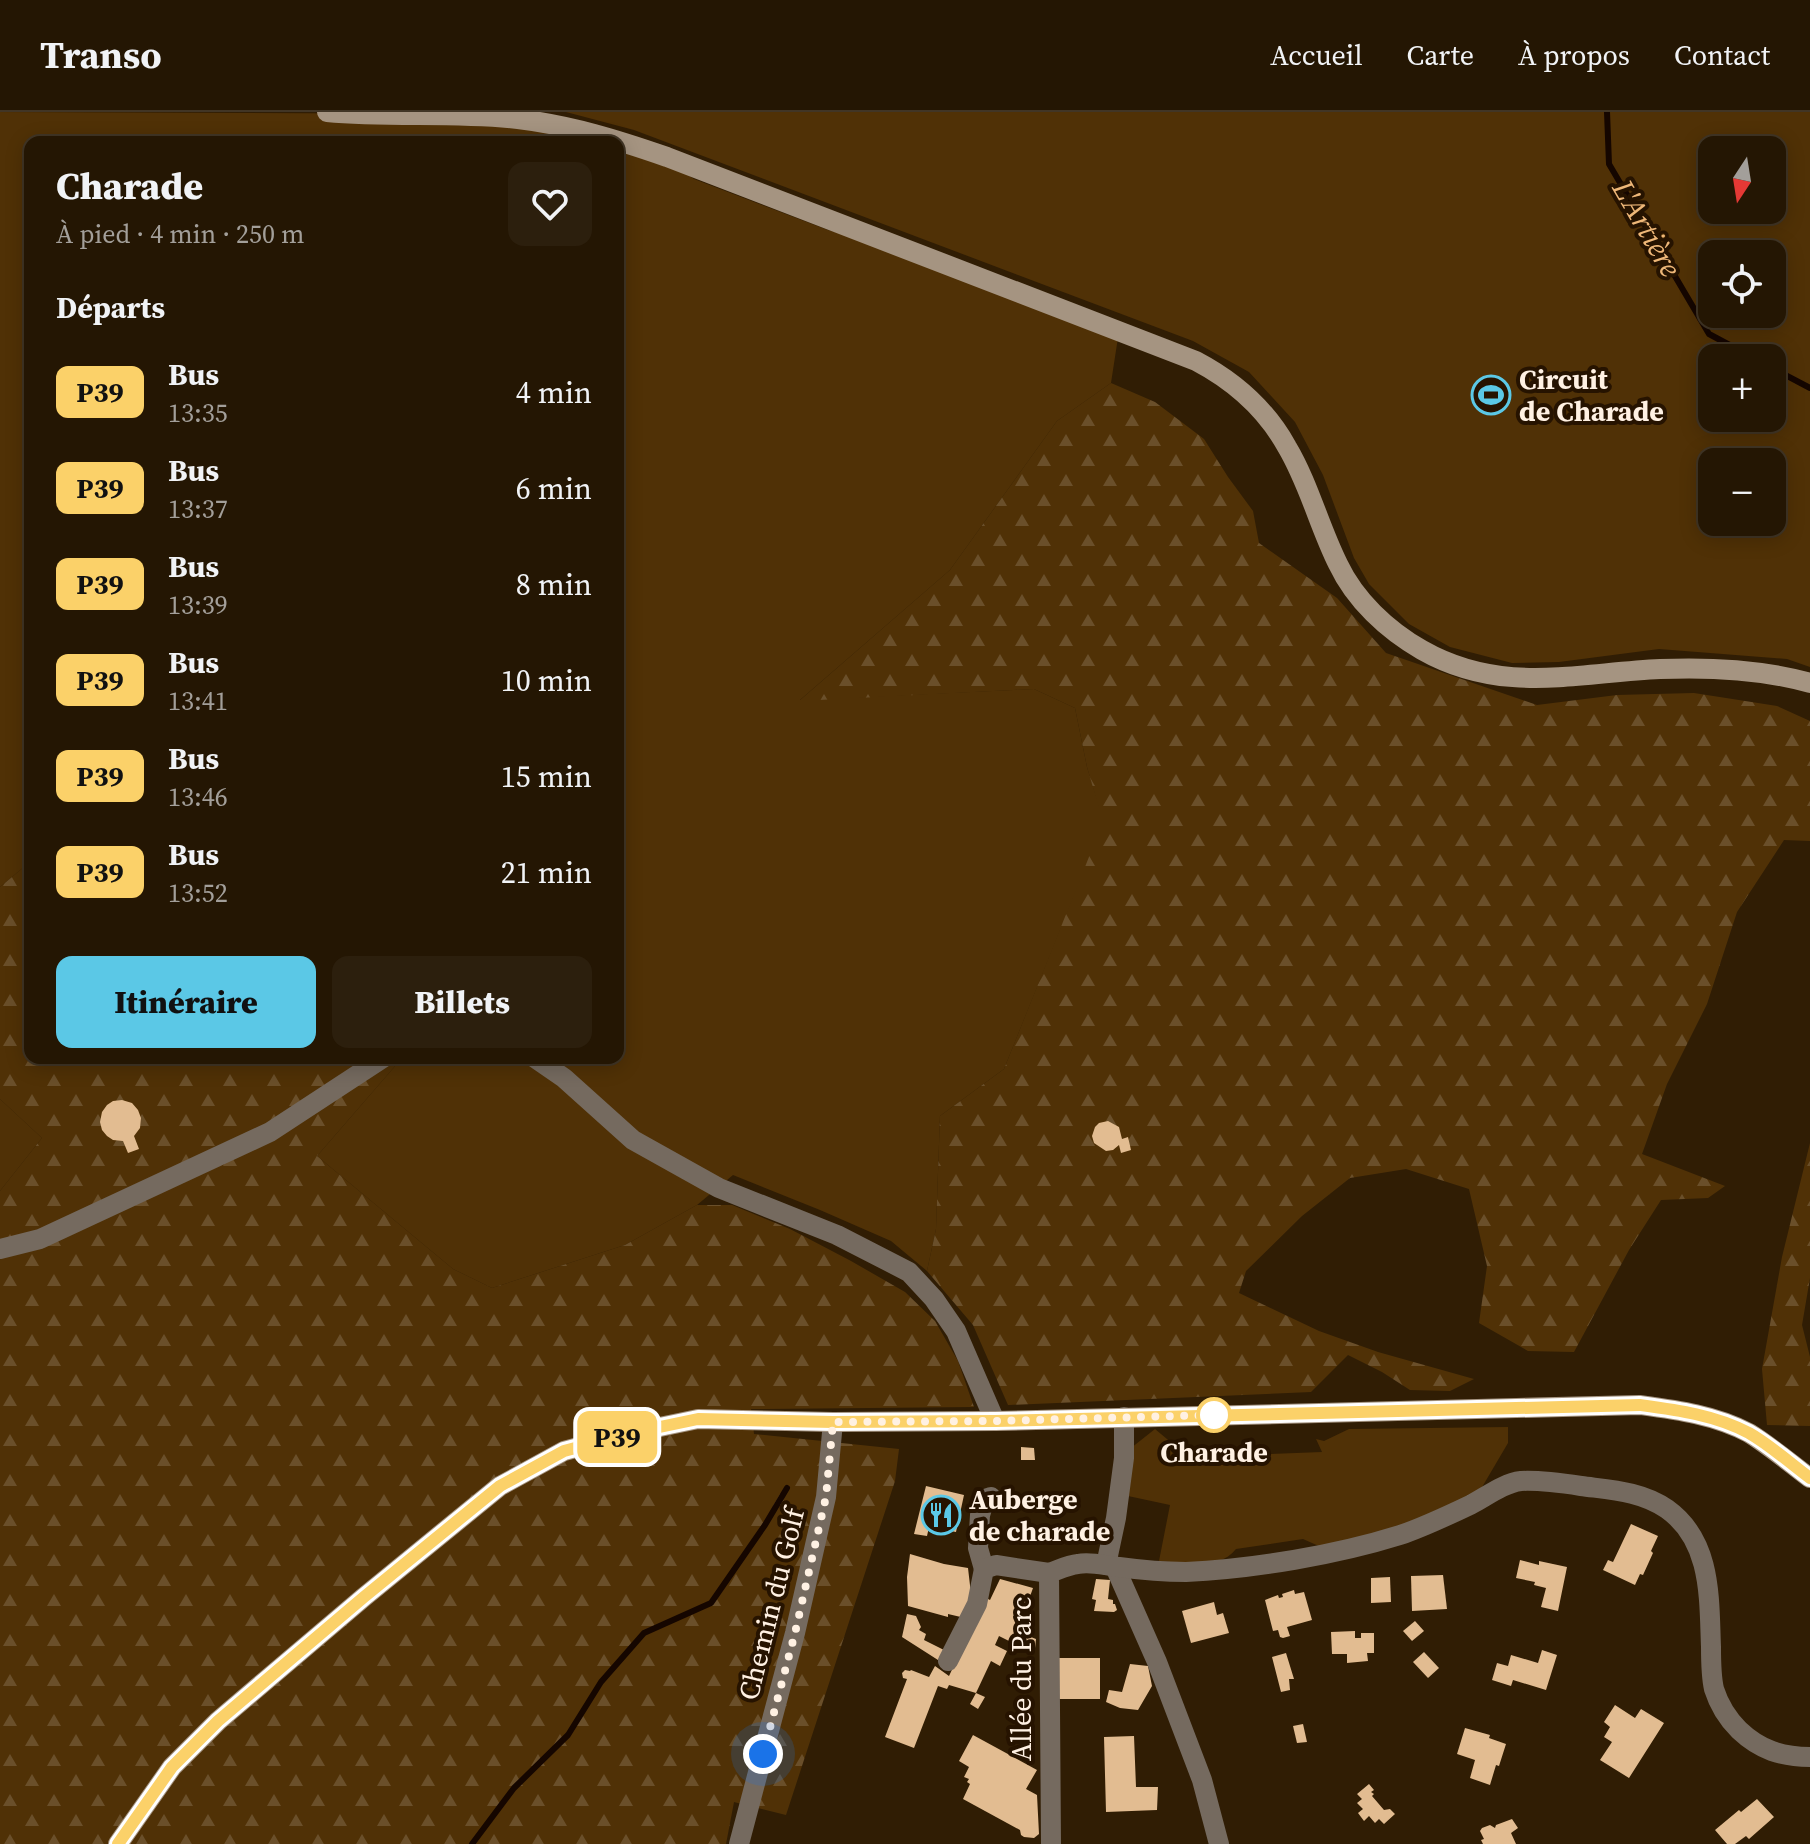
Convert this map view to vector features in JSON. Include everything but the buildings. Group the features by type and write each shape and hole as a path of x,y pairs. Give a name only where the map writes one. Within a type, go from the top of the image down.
{"street":[{"path":"327,112 518,119 601,136"},
{"path":"624,143 667,157 1196,361 1230,381 1275,428 1303,478 1339,567 1363,602 1384,624 1433,655 1459,666 1496,675 1535,679 1660,669 1724,669 1783,676 1810,683"},
{"path":"0,1249 40,1239 270,1132 374,1064"},
{"path":"544,1064 564,1078 633,1140 719,1188 837,1235 909,1272 934,1299 956,1331 995,1421"},
{"path":"118,1844 172,1767 218,1721 500,1486 564,1451 631,1433 698,1419 995,1421 1640,1405 1717,1419 1750,1434 1810,1478"},
{"path":"1124,1417 1124,1458 1110,1566 1157,1662 1202,1780 1219,1844"},
{"name":"Chemin du Golf","path":"739,1844 795,1633 826,1497 833,1422"},
{"name":"Allée du Parc","path":"1051,1844 1049,1573 1077,1564 1196,1571 1277,1562 1354,1548 1403,1534 1517,1481 1612,1489 1638,1495 1670,1511 1692,1535 1701,1551 1709,1601 1711,1673 1723,1709 1747,1738 1769,1751 1789,1757 1810,1757"},
{"path":"948,1661 977,1604 984,1569 978,1548 980,1515 985,1499 991,1497"},
{"path":"984,1569 996,1565 1049,1573"}],"green space":[{"path":"0,112 467,114 539,122 603,136 24,136 24,867 0,887"},
{"name":"Circuit de Charade","path":"566,112 1810,112 1810,667 1787,659 1659,649 1559,662 1512,663 1450,647 1409,624 1369,584 1354,558 1323,475 1295,422 1249,372 1193,341 634,130"},
{"path":"624,142 655,153 694,179 828,230 941,262 1119,331 1111,383 1057,421 950,570 800,700 1034,689 1075,708 1087,767 1104,822 1004,1069 940,1116 936,1229 927,1271 891,1241 733,1175 697,1205 625,1245 492,1288 453,1269 317,1156 397,1064 624,1064"},
{"path":"1111,383 1155,402 1204,439 1253,511 1259,543 1337,598 1386,653 1537,705 1617,695 1694,693 1777,706 1810,721 1810,841 1784,840 1737,912 1707,1004 1667,1084 1642,1154 1725,1186 1708,1198 1661,1200 1629,1250 1574,1352 1528,1351 1479,1323 1487,1266 1469,1189 1406,1169 1350,1178 1302,1216 1246,1271 1239,1293 1319,1331 1378,1352 1474,1379 1450,1391 1410,1390 1348,1355 1311,1392 1008,1405 973,1325 927,1271 936,1229 940,1116 1004,1069 1103,822 1087,767 1075,708 1034,689 799,701 950,570 1057,421"},
{"path":"24,867 24,1064 397,1064 317,1156 453,1269 492,1288 625,1245 697,1205 732,1205 790,1229 851,1261 905,1292 935,1321 958,1361 974,1407 751,1409 754,1434 899,1449 895,1481 786,1815 734,1802 726,1844 0,1844 0,1191 42,1138 0,1099 0,887"},
{"path":"0,1099 42,1138 0,1191"},
{"path":"1810,1143 1810,1278 1802,1325 1810,1357 1810,1426 1767,1425 1762,1369 1782,1257"},
{"path":"1508,1427 1508,1443 1478,1494 1388,1533 1321,1547 1303,1539 1236,1549 1229,1556 1210,1563 1159,1561 1170,1505 1128,1496 1131,1448 1155,1429 1173,1444 1181,1444 1188,1457 1322,1452 1316,1439 1324,1441 1349,1429"}],"waterway":[{"name":"L'Artière","path":"1607,112 1609,164 1709,334 1728,344"},
{"name":"L'Artière","path":"1786,375 1810,388"},
{"path":"472,1844 514,1788 568,1735 601,1682 644,1633 711,1603 787,1488"}],"bus line":[{"name":"P39","path":"118,1844 172,1767 218,1721 500,1486 564,1451 631,1433 698,1419 995,1421 1640,1405 1717,1419 1750,1434 1810,1478"}],"place":[{"name":"Circuit de Charade","path":"1491,395"},
{"name":"Charade","path":"1214,1415"},
{"name":"Auberge de charade","path":"941,1515"}],"route":[{"path":"763,1754 826,1497 833,1422 1214,1415"}]}
